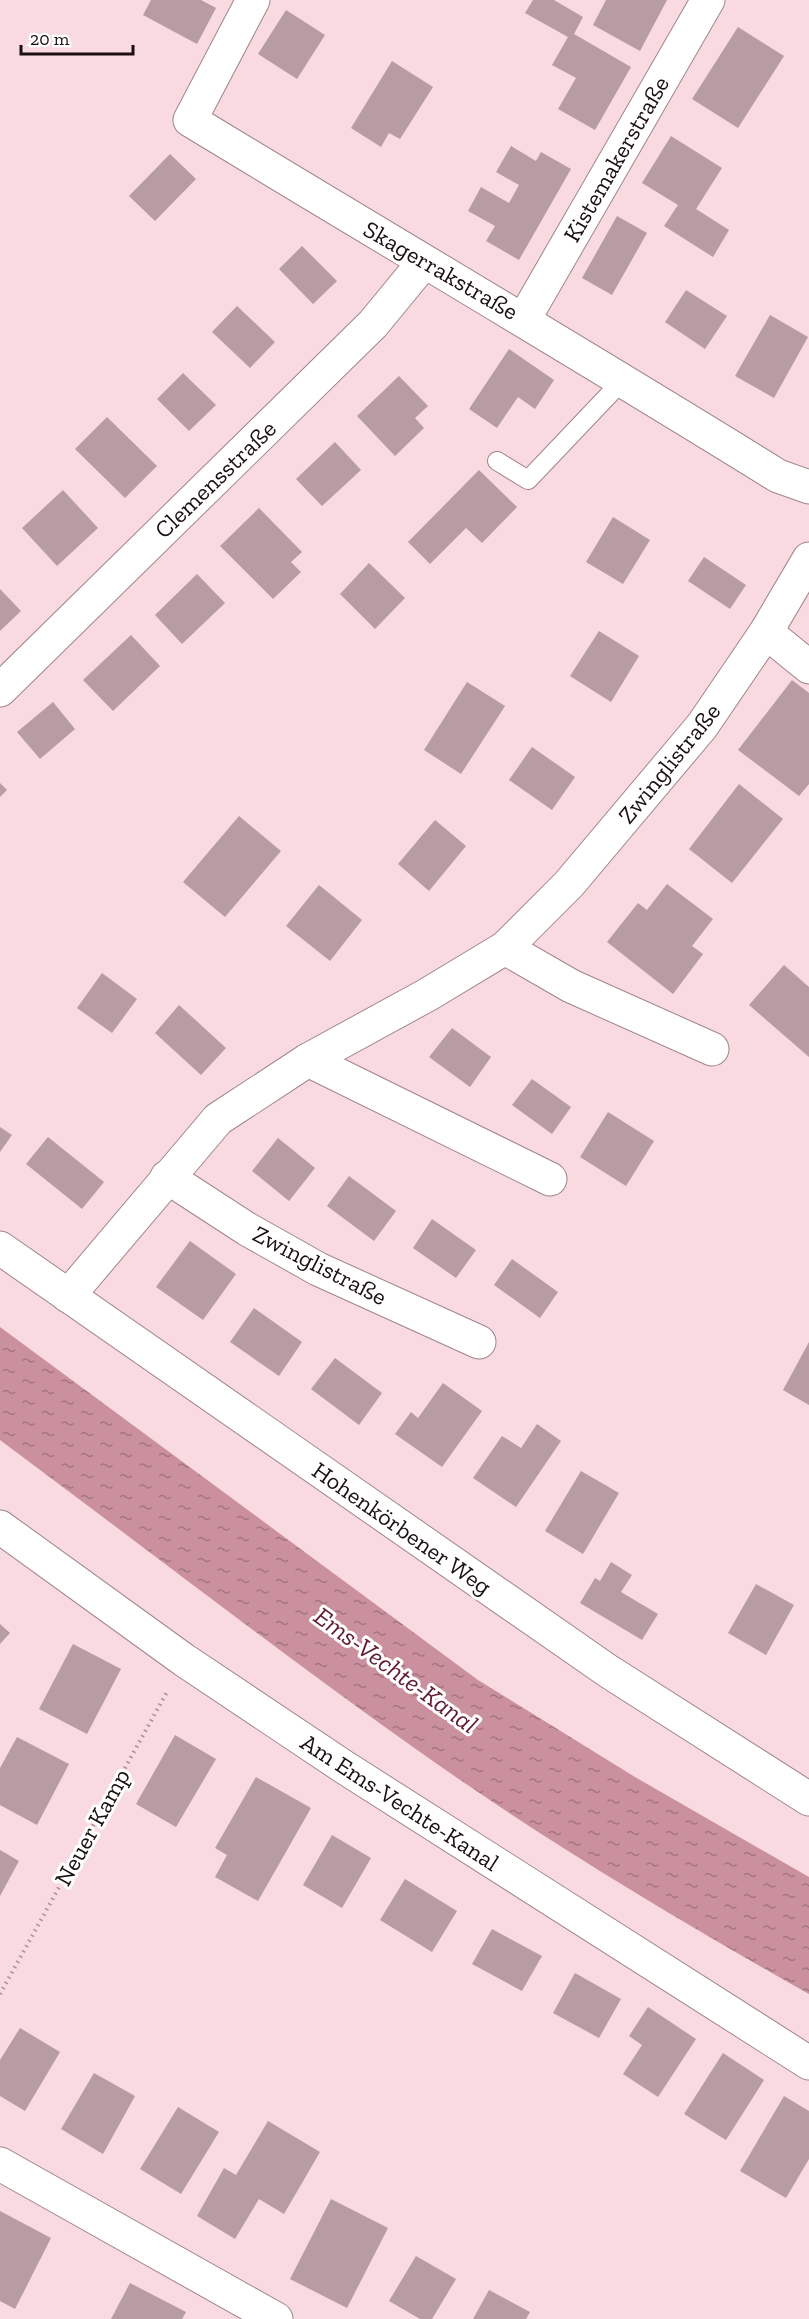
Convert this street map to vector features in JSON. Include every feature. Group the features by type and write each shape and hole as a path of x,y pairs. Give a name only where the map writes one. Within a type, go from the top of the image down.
{"street":[{"name":"Skagerrakstraße","path":"253,0 190,120 424,262 524,319 778,476 809,487"},
{"name":"Kistemakerstraße","path":"524,319 708,0"},
{"name":"Clemensstraße","path":"0,690 373,324 424,262"},
{"name":"Zwinglistraße","path":"68,1296 218,1119 308,1060 427,995 505,948 569,884 702,726 766,632 809,559"},
{"path":"766,632 809,667"},
{"path":"505,948 571,986 712,1049"},
{"path":"308,1060 550,1179"},
{"name":"Zwinglistraße","path":"167,1177 247,1229 318,1269 479,1342"},
{"name":"Hohenkörbener Weg","path":"0,1248 608,1671 809,1799"},
{"name":"Am Ems-Vechte-Kanal","path":"0,1527 184,1660 344,1767 809,2063"},
{"path":"0,2164 258,2315"}],"lane":[{"path":"497,461 528,480 623,380"}],"path":[{"name":"Neuer Kamp","path":"0,1994 184,1660"}],"water":[{"name":"Ems-Vechte-Kanal","path":"0,1327 478,1680 635,1777 809,1877 809,1994 611,1878 467,1785 314,1675 0,1440"}],"building":[{"path":"151,0 201,0 216,8 197,44 143,15"},
{"path":"533,0 554,0 583,17 574,34 631,67 595,130 558,109 576,78 552,65 568,37 525,13"},
{"path":"606,0 667,0 640,51 593,25"},
{"path":"286,10 325,35 297,79 258,54"},
{"path":"738,27 784,56 738,128 692,99"},
{"path":"392,61 433,87 400,139 389,133 381,147 351,128"},
{"path":"671,136 722,168 696,209 729,230 713,257 664,226 678,205 642,183"},
{"path":"511,146 536,161 541,152 571,169 519,260 486,241 495,226 468,211 481,187 509,203 519,185 496,172"},
{"path":"170,154 196,179 155,221 129,196"},
{"path":"617,216 647,233 612,295 582,278"},
{"path":"302,246 337,281 313,304 279,269"},
{"path":"686,290 727,316 705,349 665,322"},
{"path":"237,306 275,342 250,368 212,332"},
{"path":"770,315 808,337 774,398 735,376"},
{"path":"509,349 554,380 535,409 518,397 497,428 469,409"},
{"path":"183,373 216,405 189,431 157,399"},
{"path":"399,376 428,406 415,418 424,428 395,456 357,416"},
{"path":"107,417 157,466 125,498 75,449"},
{"path":"335,442 361,470 322,506 296,479"},
{"path":"479,470 517,507 482,543 466,528 430,564 408,542"},
{"path":"63,490 98,528 57,566 22,528"},
{"path":"259,508 302,552 291,562 301,572 273,599 220,546"},
{"path":"613,517 650,540 623,584 586,562"},
{"path":"704,557 746,585 730,609 688,581"},
{"path":"369,563 405,598 375,629 340,594"},
{"path":"197,574 225,603 182,644 155,615"},
{"path":"0,589 21,611 0,631"},
{"path":"599,631 639,656 611,702 570,676"},
{"path":"131,635 160,666 113,711 83,680"},
{"path":"792,680 809,693 809,784 799,796 738,750"},
{"path":"467,682 505,706 461,774 424,750"},
{"path":"53,702 75,729 40,759 17,732"},
{"path":"532,747 575,777 552,810 509,780"},
{"path":"0,783 7,790 0,797"},
{"path":"739,784 783,819 732,883 689,849"},
{"path":"239,816 281,851 225,917 183,882"},
{"path":"435,820 466,846 429,891 398,864"},
{"path":"667,884 713,919 692,946 703,954 673,994 607,942 638,903 647,910"},
{"path":"319,885 362,920 330,961 286,926"},
{"path":"784,965 809,987 809,1057 749,1005"},
{"path":"102,973 137,999 112,1033 77,1008"},
{"path":"179,1005 226,1048 201,1075 155,1033"},
{"path":"452,1028 491,1057 470,1087 429,1057"},
{"path":"532,1079 571,1107 552,1134 512,1105"},
{"path":"608,1112 654,1141 626,1186 580,1157"},
{"path":"0,1127 12,1135 0,1152"},
{"path":"48,1137 104,1182 82,1209 26,1164"},
{"path":"278,1138 315,1168 289,1201 252,1171"},
{"path":"349,1176 396,1211 374,1241 327,1206"},
{"path":"432,1219 476,1250 456,1278 413,1248"},
{"path":"190,1241 236,1274 203,1320 156,1287"},
{"path":"512,1259 558,1292 540,1318 494,1285"},
{"path":"254,1308 302,1342 279,1376 230,1342"},
{"path":"809,1342 809,1405 783,1390"},
{"path":"335,1358 382,1393 359,1425 311,1389"},
{"path":"443,1383 482,1411 442,1467 395,1434 411,1412 418,1418"},
{"path":"537,1424 561,1441 516,1507 473,1478 502,1436 521,1448"},
{"path":"581,1471 619,1493 583,1554 545,1531"},
{"path":"611,1562 632,1575 621,1592 658,1614 642,1640 580,1603 595,1578 600,1581"},
{"path":"756,1584 794,1605 766,1655 728,1633"},
{"path":"0,1624 10,1633 0,1644"},
{"path":"73,1644 121,1669 87,1734 39,1709"},
{"path":"175,1735 216,1759 176,1827 136,1804"},
{"path":"17,1737 69,1764 37,1825 0,1805 0,1768"},
{"path":"256,1777 311,1808 258,1901 215,1877 227,1855 215,1848"},
{"path":"332,1835 371,1858 342,1908 303,1885"},
{"path":"0,1850 19,1861 0,1896"},
{"path":"405,1879 457,1911 432,1952 380,1920"},
{"path":"492,1929 542,1956 522,1991 472,1964"},
{"path":"575,1973 621,1999 599,2038 553,2013"},
{"path":"648,2007 696,2039 658,2097 623,2074 642,2045 629,2036"},
{"path":"20,2028 60,2052 25,2111 0,2096 0,2060"},
{"path":"723,2053 764,2080 726,2140 684,2114"},
{"path":"94,2073 135,2096 103,2154 61,2129"},
{"path":"784,2096 809,2111 809,2159 786,2198 740,2171"},
{"path":"178,2107 219,2132 181,2194 140,2169"},
{"path":"268,2121 320,2152 284,2214 259,2199 235,2239 197,2216 224,2168 236,2175"},
{"path":"331,2199 388,2228 347,2308 290,2279"},
{"path":"0,2211 51,2238 15,2309 0,2301"},
{"path":"416,2256 456,2279 432,2319 420,2319 389,2301"},
{"path":"130,2283 186,2312 182,2319 111,2319"},
{"path":"489,2290 530,2312 526,2319 473,2319"}]}
